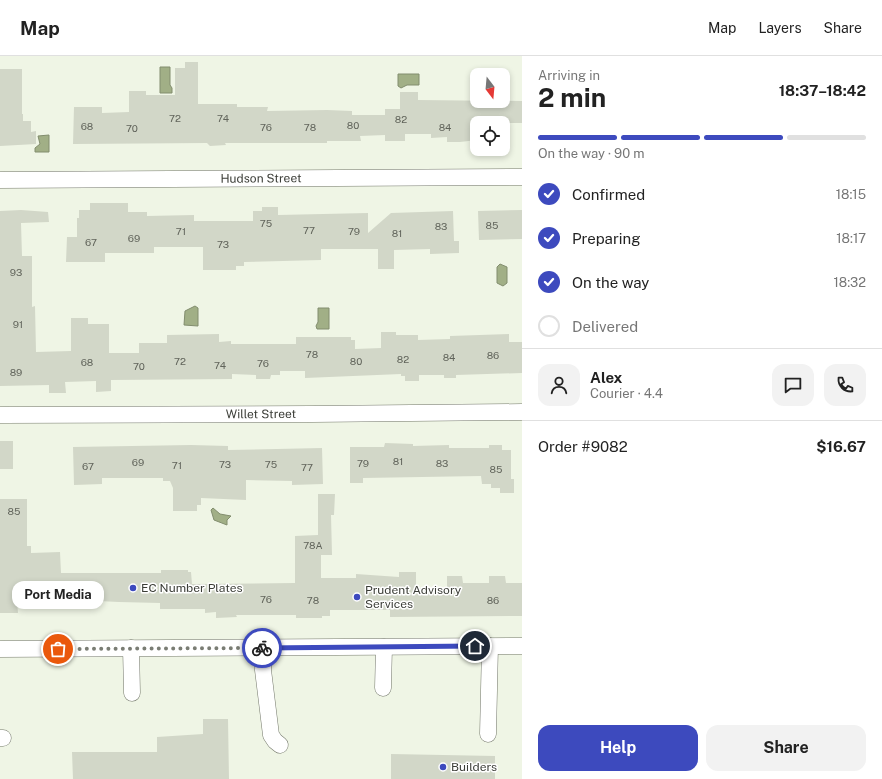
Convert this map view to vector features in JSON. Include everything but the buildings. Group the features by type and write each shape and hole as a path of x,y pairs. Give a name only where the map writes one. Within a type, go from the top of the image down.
{"street":[{"name":"Hudson Street","path":"0,180 522,177"},
{"name":"Willet Street","path":"0,415 522,412"},
{"path":"488,729 490,646"},
{"path":"0,649 522,646"},
{"path":"383,688 384,647"},
{"path":"131,648 132,693"},
{"path":"264,648 263,670 269,724 271,735 280,745"}],"shaded area":[{"path":"160,67 170,67 170,85 172,88 172,93 160,93"},
{"path":"398,74 419,74 419,85 407,85 401,88 398,86"},
{"path":"49,135 49,152 35,152 35,148 40,144 38,136"},
{"path":"500,264 507,267 507,283 503,286 497,283 497,267"},
{"path":"195,306 198,308 198,326 184,325 185,311"},
{"path":"318,308 329,308 329,329 317,329"},
{"path":"213,508 220,514 231,516 227,520 227,525 214,520 211,510"}],"way so far":[{"path":"58,649 262,648"}],"place":[{"name":"EC Number Plates","path":"133,588"},
{"name":"Prudent Advisory Services","path":"357,597"},
{"name":"Port Media","path":"58,649"},
{"name":"Builders","path":"443,767"}],"route":[{"path":"262,648 475,646"}]}
